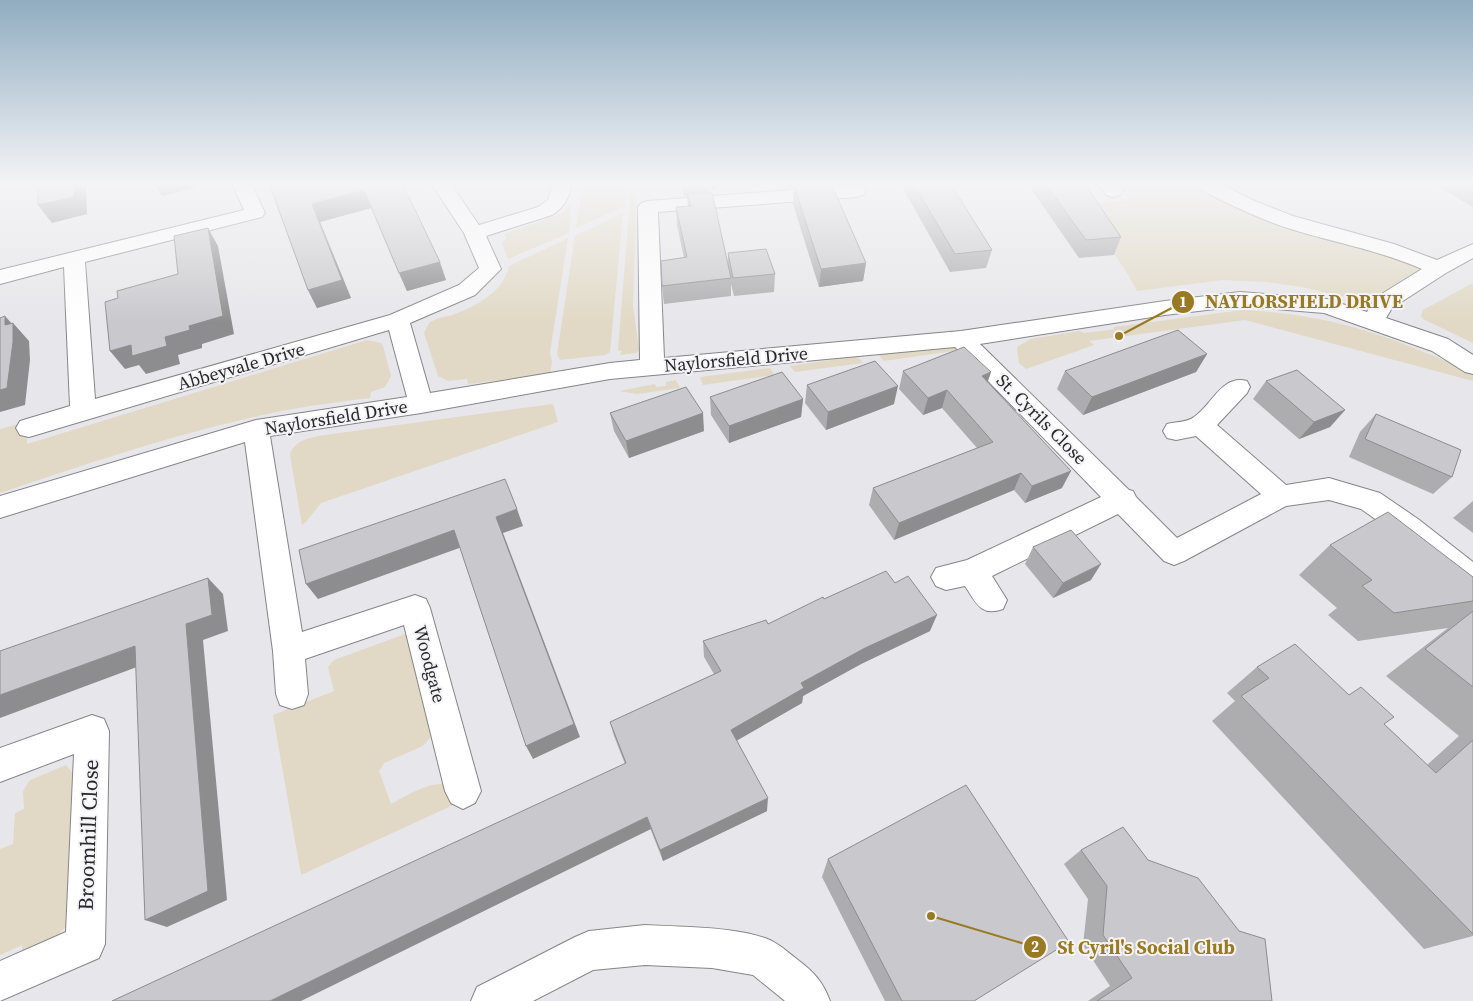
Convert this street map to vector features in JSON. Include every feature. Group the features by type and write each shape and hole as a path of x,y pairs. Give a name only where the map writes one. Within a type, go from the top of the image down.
{"street":[{"path":"0,277 187,230"},
{"name":"Abbeyvale Drive","path":"29,428 398,320 467,290 490,269 472,230"},
{"path":"474,233 485,230"},
{"path":"649,230 652,367"},
{"path":"1319,230 1411,255 1438,268"},
{"path":"1372,322 1383,304 1438,268 1473,250"},
{"path":"74,258 83,411"},
{"name":"Naylorsfield Drive","path":"0,507 256,429 421,404 568,377 652,367 961,339 1165,308 1240,299 1327,306 1440,345 1473,366"},
{"path":"398,320 421,404"},
{"name":"St. Cyrils Close","path":"961,339 1123,499 1174,553 1281,496 1330,488 1370,501 1408,527 1473,579"},
{"path":"1176,431 1201,426 1238,387"},
{"path":"1201,426 1281,496"},
{"path":"256,429 289,651 292,694"},
{"path":"992,600 959,574 1123,499"},
{"name":"Woodgate","path":"289,651 414,608 463,791"},
{"name":"Broomhill Close","path":"0,765 92,731 85,944 0,982"},
{"path":"491,1001 589,951 645,945 712,948 762,957 800,988 810,1001"}],"shaded area":[{"path":"516,230 569,230 569,233 508,259 502,243 507,238 504,234"},
{"path":"588,230 621,230 610,352 605,355 560,360 557,354 575,236"},
{"path":"628,230 636,230 633,306 639,350 636,353 620,355 622,351 618,350"},
{"path":"1098,230 1300,230 1312,235 1397,256 1416,265 1420,270 1368,300 1357,300 1302,287 1266,282 1223,280 1137,291"},
{"path":"568,238 550,352 552,362 550,374 468,384 467,379 448,381 438,376 424,333 429,323 479,303 501,284 509,266"},
{"path":"1473,283 1473,343 1423,319 1421,316 1423,310"},
{"path":"1242,310 1304,316 1360,329 1414,348 1471,372 1473,373 1473,381 1245,320 1089,341 1094,345 1026,369 1019,363 1017,347 1031,339 1080,331 1084,333 1110,330 1114,329 1114,327"},
{"path":"367,340 381,343 383,346 391,376 385,387 371,392 370,398 265,414 218,426 124,452 0,493 0,429 26,422 27,444"},
{"path":"946,346 960,350 884,361 878,354"},
{"path":"857,356 863,363 795,372 790,366"},
{"path":"770,368 775,375 703,385 700,377"},
{"path":"676,380 680,388 637,394 619,391 655,384 656,387 666,386 666,382"},
{"path":"553,404 558,422 321,503 302,525 290,455 295,446 304,440 325,435"},
{"path":"408,633 436,730 423,746 384,763 379,771 391,804 420,789 436,784 449,786 462,801 301,875 273,715 334,691 328,667 334,660"},
{"path":"66,765 73,774 67,925 56,937 22,952 22,945 0,955 0,849 13,844 15,813 24,809 23,791 30,780"}],"building":[{"path":"208,230 223,316 189,326 190,330 165,337 167,346 132,356 131,345 110,351 105,302 118,298 117,291 178,274 174,236"},
{"path":"286,230 322,230 342,280 308,290"},
{"path":"381,230 425,230 440,262 399,273"},
{"path":"681,230 720,230 731,278 662,286 661,261 687,257"},
{"path":"808,230 851,230 866,263 821,269"},
{"path":"941,230 979,230 992,250 955,254"},
{"path":"1079,230 1116,230 1121,237 1086,240"},
{"path":"766,249 775,274 733,278 728,253"},
{"path":"5,316 5,325 13,323 13,342 7,388 0,390 0,318"},
{"path":"1178,330 1207,354 1092,397 1065,371"},
{"path":"964,347 991,372 982,376 1071,471 1032,486 1021,473 899,523 873,488 993,442 947,390 928,398 903,371"},
{"path":"875,361 898,386 828,412 807,385"},
{"path":"1297,370 1345,410 1314,422 1266,381"},
{"path":"782,372 803,399 729,426 710,397"},
{"path":"686,387 703,413 626,441 610,413"},
{"path":"1376,414 1461,450 1452,477 1365,439"},
{"path":"505,479 517,509 496,517 574,724 526,746 454,530 306,584 299,550"},
{"path":"1388,512 1473,577 1473,601 1394,613 1362,586 1372,580 1330,545"},
{"path":"1071,530 1101,564 1063,583 1033,547"},
{"path":"886,571 895,583 908,576 937,615 865,648 801,683 804,688 731,730 768,798 660,850 647,817 270,1001 112,1001 626,763 610,722 721,671 703,641 766,620 768,624 823,597 824,599"},
{"path":"208,578 212,615 186,624 208,891 145,920 135,646 0,695 0,651"},
{"path":"1473,611 1473,687 1425,649"},
{"path":"1295,644 1349,695 1361,687 1394,717 1384,724 1436,773 1473,740 1473,934 1241,696 1269,678 1257,667"},
{"path":"966,785 1069,942 974,1001 902,1001 828,859"},
{"path":"1123,827 1148,860 1198,878 1239,931 1265,939 1272,1001 1097,1001 1132,978 1103,935 1107,886 1081,850"}],"place":[{"name":"NAYLORSFIELD DRIVE","path":"1119,336"},
{"name":"St Cyril's Social Club","path":"931,916"}]}
